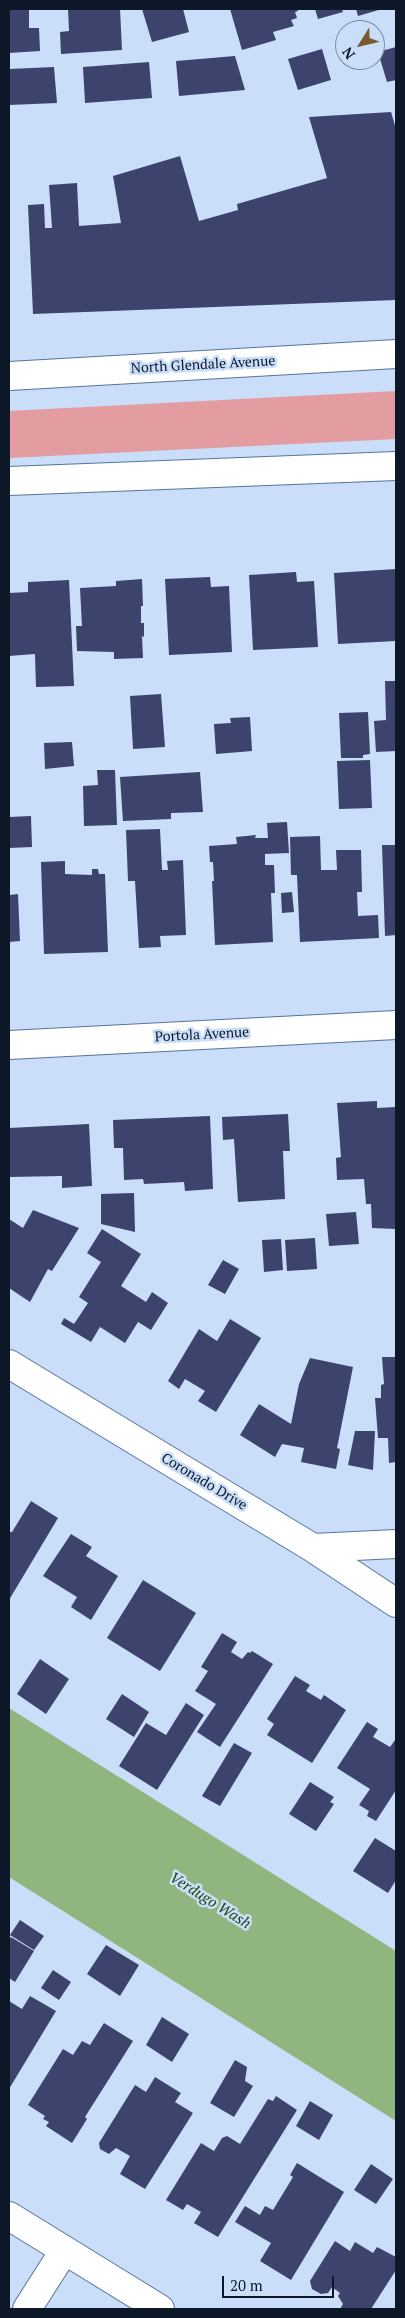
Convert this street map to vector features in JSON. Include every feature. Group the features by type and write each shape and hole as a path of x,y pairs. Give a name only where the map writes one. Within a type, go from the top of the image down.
{"street":[{"name":"North Glendale Avenue","path":"9,376 396,354"},
{"path":"9,481 396,466"},
{"name":"Portola Avenue","path":"9,1045 396,1025"},
{"name":"Coronado Drive","path":"9,1364 313,1548 396,1603"},
{"path":"313,1548 396,1544"},
{"path":"9,2216 160,2309"},
{"path":"27,2309 64,2251"}],"shaded area":[{"path":"396,391 396,439 9,458 9,411"}],"water":[{"name":"Verdugo Wash","path":"9,1708 396,1951 396,2121 9,1877"}],"building":[{"path":"9,9 29,9 29,28 39,28 40,51 9,53"},
{"path":"68,9 120,9 122,50 61,54 60,32 69,31"},
{"path":"142,9 183,9 189,32 152,42"},
{"path":"230,9 297,9 298,11 295,12 297,18 291,20 294,26 273,32 276,40 242,50"},
{"path":"315,9 342,9 343,12 318,19"},
{"path":"356,9 382,9 358,16"},
{"path":"396,47 396,80 387,82 383,70 385,70 385,50"},
{"path":"322,49 331,80 298,90 288,59"},
{"path":"235,56 245,90 179,96 176,61"},
{"path":"149,62 152,98 85,103 83,67"},
{"path":"54,67 57,103 9,105 9,69"},
{"path":"391,112 396,129 396,300 33,314 28,205 44,204 45,228 52,228 49,185 77,183 79,226 121,223 113,176 180,156 199,221 238,210 237,204 327,178 309,117"},
{"path":"396,569 396,641 338,644 334,573"},
{"path":"296,572 297,582 314,581 318,647 253,650 249,575"},
{"path":"210,577 211,587 229,586 232,652 169,655 165,579"},
{"path":"142,579 143,606 141,606 141,623 144,623 144,637 142,636 143,658 114,659 114,652 77,651 76,626 82,626 80,588 116,586 116,581"},
{"path":"69,580 74,686 36,687 35,654 9,656 9,593 28,592 28,582"},
{"path":"385,681 396,681 396,751 376,752 374,721 386,720"},
{"path":"161,694 165,747 133,749 130,696"},
{"path":"368,712 370,754 363,755 363,758 341,758 339,713"},
{"path":"250,717 252,751 216,754 214,724 231,723 230,718"},
{"path":"72,742 74,766 45,769 44,743"},
{"path":"370,760 372,808 339,809 337,761"},
{"path":"97,770 115,770 117,825 84,826 83,786 98,785"},
{"path":"200,772 203,812 171,813 171,819 123,821 120,777"},
{"path":"31,816 32,847 9,848 9,817"},
{"path":"287,822 289,853 265,854 265,865 274,865 275,893 271,893 273,942 215,945 213,862 210,862 209,846 237,844 236,837 256,835 255,838 268,838 267,823"},
{"path":"160,829 162,870 168,870 167,861 183,860 186,935 160,936 161,947 139,948 135,881 128,881 126,830"},
{"path":"320,836 321,870 337,870 336,850 361,850 362,892 357,892 358,916 378,915 379,938 300,942 297,875 291,875 290,837"},
{"path":"382,845 396,845 396,935 385,936"},
{"path":"65,861 65,874 92,875 92,869 98,869 99,874 105,874 108,952 44,954 41,862"},
{"path":"292,892 294,912 282,913 281,893"},
{"path":"18,894 20,941 9,942 9,895"},
{"path":"377,1101 377,1108 396,1107 396,1229 372,1228 371,1204 366,1204 364,1179 337,1180 336,1158 341,1157 337,1103"},
{"path":"288,1114 290,1151 283,1151 285,1199 238,1202 234,1139 223,1140 222,1117"},
{"path":"210,1116 213,1189 185,1191 184,1182 144,1184 143,1179 124,1180 123,1148 114,1148 113,1120"},
{"path":"89,1124 92,1186 62,1188 62,1176 9,1177 9,1128"},
{"path":"134,1193 135,1232 101,1224 101,1194"},
{"path":"33,1210 79,1228 52,1271 48,1269 30,1302 9,1288 9,1219 23,1228"},
{"path":"356,1212 359,1244 329,1246 326,1214"},
{"path":"102,1229 141,1254 121,1286 146,1302 152,1292 168,1303 151,1330 138,1322 125,1343 100,1327 91,1342 61,1324 64,1318 74,1324 88,1303 79,1297 101,1262 87,1253"},
{"path":"315,1238 317,1269 287,1271 285,1240"},
{"path":"281,1239 283,1270 264,1272 262,1240"},
{"path":"223,1260 239,1269 225,1294 208,1285"},
{"path":"230,1319 261,1338 216,1412 198,1401 205,1391 185,1379 179,1389 168,1381 199,1329 217,1341"},
{"path":"382,1357 396,1357 396,1462 389,1463 388,1438 378,1438 375,1398 381,1398 381,1385 384,1384"},
{"path":"310,1358 353,1367 337,1448 340,1449 336,1469 301,1462 304,1448 282,1444 275,1457 240,1435 259,1404 291,1424 299,1384"},
{"path":"355,1431 375,1431 373,1470 348,1465"},
{"path":"31,1501 58,1518 9,1600 9,1532 12,1532"},
{"path":"71,1534 92,1547 86,1556 118,1576 91,1620 71,1607 77,1597 43,1576"},
{"path":"143,1580 196,1613 160,1671 107,1638"},
{"path":"222,1633 237,1642 231,1652 242,1659 248,1652 252,1651 273,1664 220,1747 197,1732 216,1704 195,1691 208,1671 201,1667"},
{"path":"40,1659 69,1679 46,1714 17,1694"},
{"path":"295,1676 310,1685 306,1691 321,1700 324,1695 346,1710 312,1763 267,1735 274,1724 267,1719"},
{"path":"122,1694 149,1712 134,1737 106,1719"},
{"path":"186,1703 204,1715 157,1790 119,1766 146,1723 166,1735"},
{"path":"367,1722 378,1729 373,1737 390,1747 396,1741 396,1790 376,1821 367,1816 369,1811 359,1805 370,1789 337,1768"},
{"path":"234,1743 252,1753 220,1806 202,1796"},
{"path":"310,1782 334,1797 330,1802 334,1804 316,1831 289,1814"},
{"path":"375,1838 396,1851 396,1880 388,1893 353,1871"},
{"path":"20,1920 44,1936 34,1950 10,1935"},
{"path":"11,1937 34,1951 15,1982 9,1978 9,1940"},
{"path":"106,1945 139,1965 120,1996 87,1974"},
{"path":"53,1970 71,1982 59,2000 41,1988"},
{"path":"30,1996 56,2011 9,2089 9,2001 22,2009"},
{"path":"162,2017 189,2034 172,2062 146,2045"},
{"path":"104,2023 133,2041 85,2117 87,2119 72,2143 46,2126 49,2122 43,2119 45,2116 28,2105 63,2049 73,2055 82,2041 90,2045"},
{"path":"235,2060 247,2067 245,2081 253,2086 234,2117 210,2103"},
{"path":"155,2077 181,2093 175,2102 193,2113 145,2189 120,2174 130,2156 116,2148 109,2154 100,2149 99,2143 135,2085 146,2092"},
{"path":"276,2096 297,2110 218,2237 194,2223 201,2212 187,2204 183,2210 166,2200 201,2143 214,2151 222,2138 227,2136 240,2144 268,2099 273,2101"},
{"path":"310,2101 333,2115 319,2140 296,2126"},
{"path":"297,2163 344,2192 291,2280 260,2261 271,2243 235,2222 245,2206 260,2215 265,2206 273,2210 293,2177 290,2175"},
{"path":"371,2164 393,2179 376,2204 354,2190"},
{"path":"335,2241 350,2251 355,2242 373,2253 377,2247 396,2257 396,2270 371,2309 340,2309 343,2304 338,2296 340,2293 332,2287 328,2293 321,2294 312,2289 310,2281"}]}
